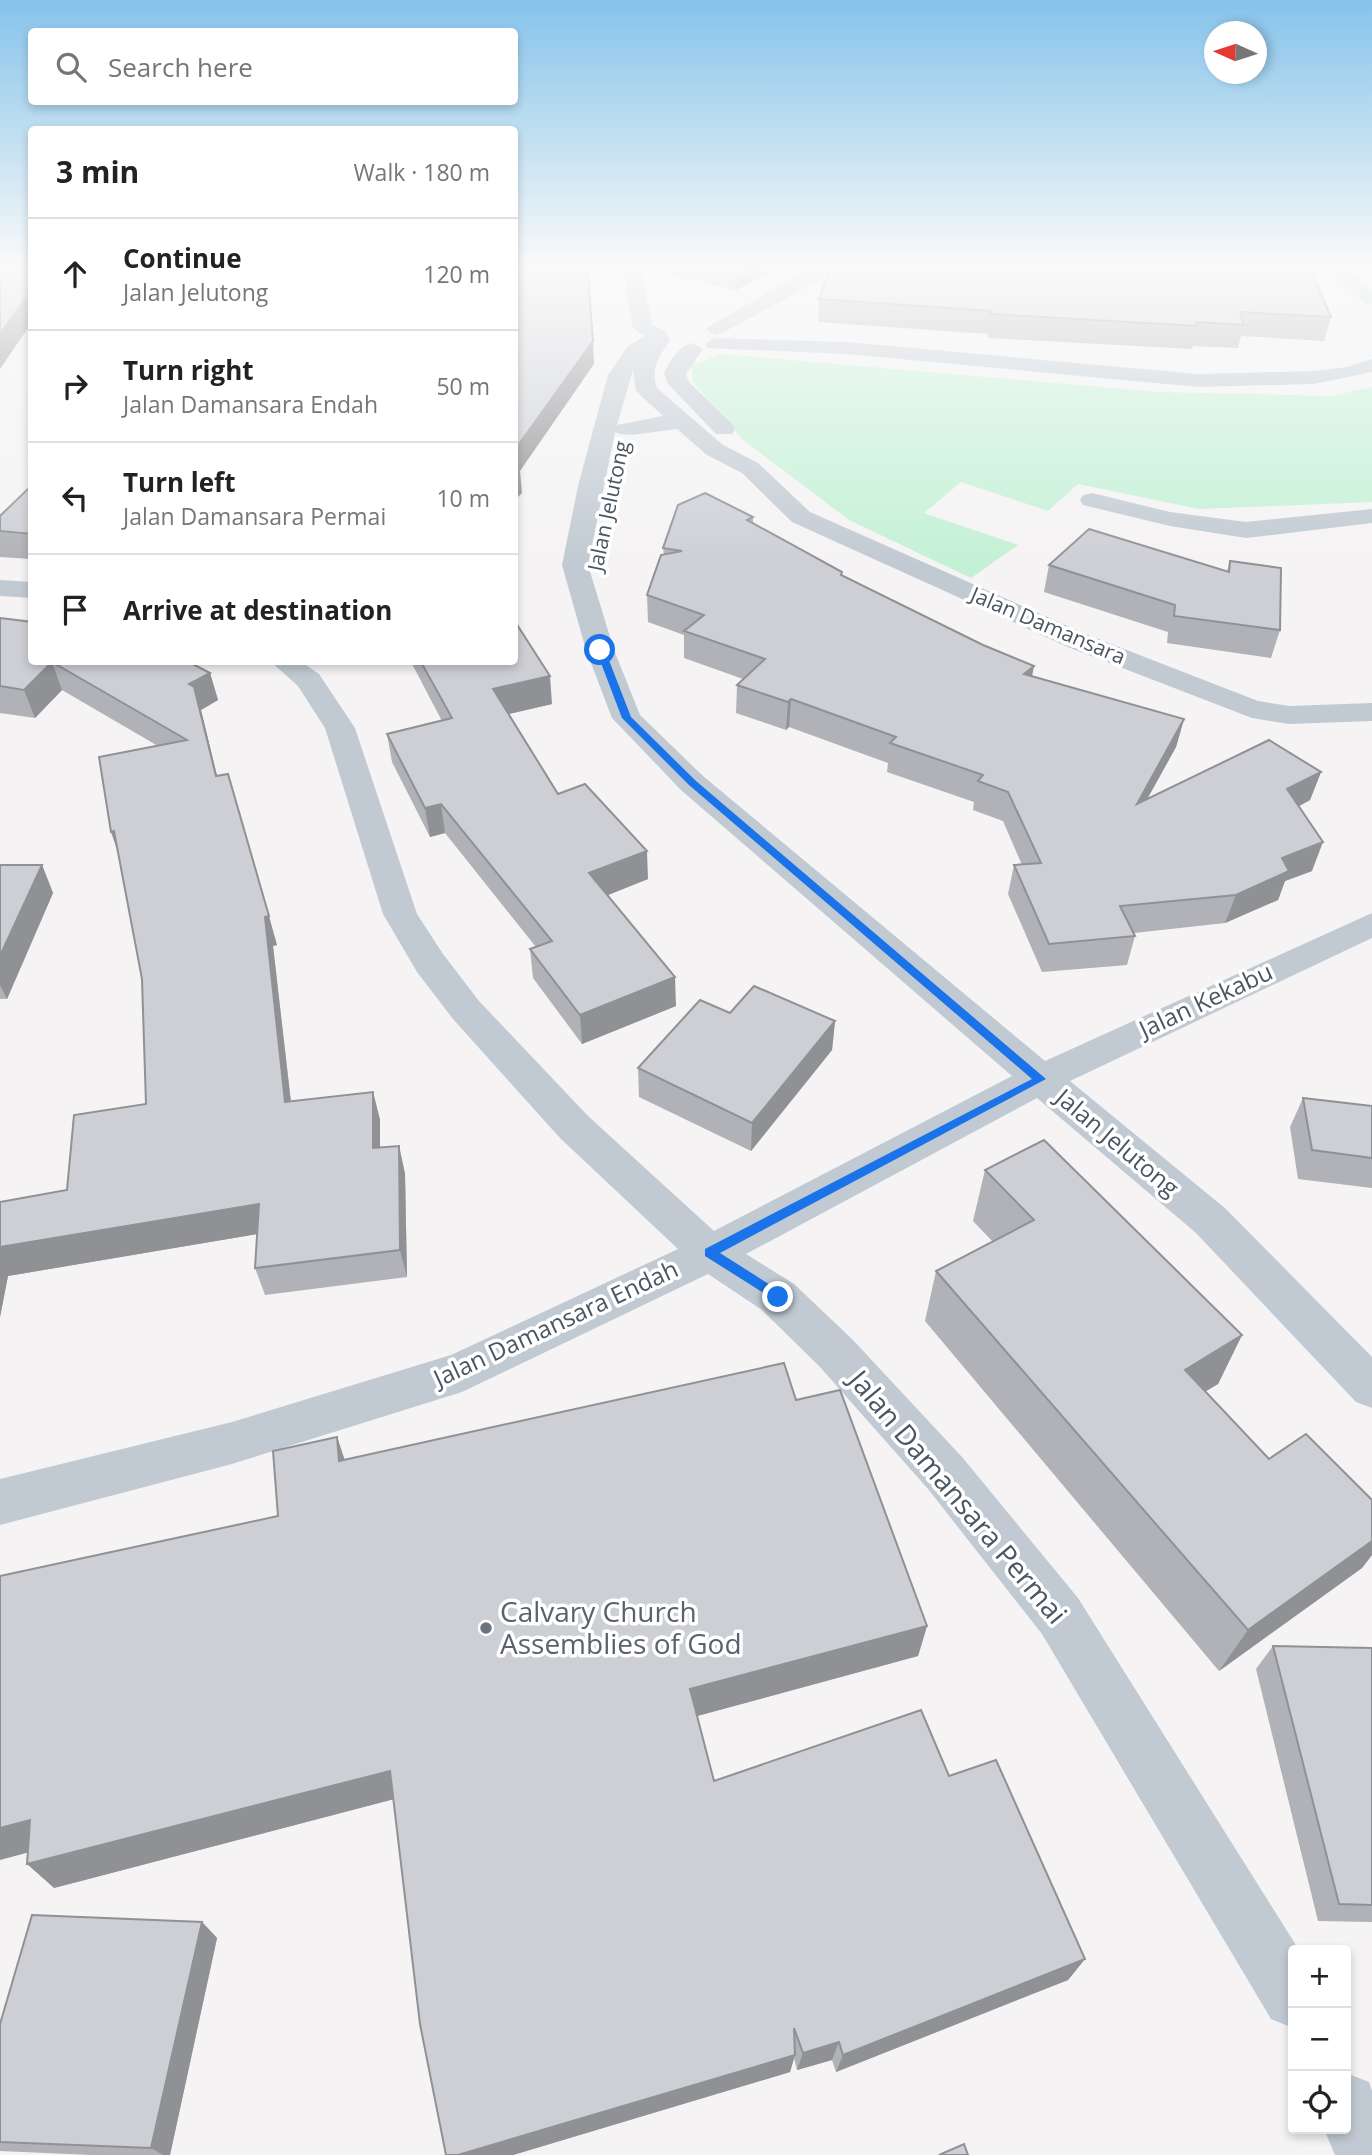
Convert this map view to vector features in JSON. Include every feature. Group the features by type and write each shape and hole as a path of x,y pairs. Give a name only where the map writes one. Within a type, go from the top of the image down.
{"street":[{"name":"Jalan Jelutong","path":"625,364 604,429 575,565 600,650 627,718 692,783 1211,1221 1372,1388"},
{"name":"Jalan Jelutong","path":"587,600 598,566 625,430 642,382 654,364"},
{"name":"Jalan Damansara","path":"678,364 675,374 679,384 741,447 750,468"},
{"path":"1002,364 1145,378 1231,383 1322,377 1372,365"},
{"name":"Jalan Damansara","path":"642,382 647,391 680,422 715,450 750,468 800,517 1078,641 1240,705 1289,715 1372,712"},
{"path":"625,430 646,424 680,422"},
{"path":"1092,500 1170,519 1246,530 1372,516"},
{"path":"0,588 28,590"},
{"name":"Jalan Damansara Permai","path":"289,665 309,680 340,728 381,863 400,914 430,963 466,1010 574,1128 710,1253 778,1297 836,1353 945,1473 1060,1616 1288,1989"},
{"name":"Jalan Kekabu","path":"1040,1079 1372,923"},
{"name":"Jalan Damansara Endah","path":"0,1502 232,1443 462,1372 710,1253 1040,1079"},
{"path":"1351,2117 1367,2155"}],"green space":[{"path":"697,364 831,364 1159,392 1332,396 1372,387 1372,502 1199,509 1078,484 1048,511 961,482 924,513 1018,545 971,578 849,520 742,439 693,382 691,366"}],"building":[{"path":"518,364 577,364 518,445"},
{"path":"28,489 28,534 0,531 0,516"},
{"path":"705,493 753,517 747,520 842,572 841,575 983,645 1034,666 1024,674 1184,719 1137,804 1269,740 1321,772 1287,789 1323,842 1282,858 1289,871 1236,895 1120,906 1135,936 1049,944 1014,865 1041,863 1008,792 978,781 983,775 890,743 896,737 791,699 788,702 737,685 765,659 684,631 704,615 647,595 661,555 682,551 663,548 678,505"},
{"path":"1089,529 1229,572 1230,561 1281,568 1280,630 1174,616 1175,605 1049,565"},
{"path":"0,618 28,622 28,665 49,665 24,690 0,686"},
{"path":"518,626 550,676 493,689 558,794 585,784 647,851 589,873 675,977 580,1015 530,949 552,941 441,804 425,808 387,734 452,718 423,665 518,665"},
{"path":"57,665 195,665 210,673 189,684 194,687 216,776 228,774 269,916 265,917 285,1102 373,1092 373,1148 399,1146 400,1250 255,1268 259,1204 0,1247 0,1202 67,1190 74,1115 146,1104 142,979 114,831 111,832 99,757 187,740"},
{"path":"0,865 42,865 0,956"},
{"path":"754,986 835,1021 752,1123 638,1068 700,1000 730,1013"},
{"path":"1303,1098 1372,1106 1372,1158 1312,1150"},
{"path":"1044,1140 1242,1335 1185,1370 1269,1459 1306,1434 1372,1500 1372,1541 1248,1630 936,1271 1034,1220 985,1170"},
{"path":"784,1363 796,1400 840,1390 927,1626 690,1689 714,1781 921,1710 949,1776 996,1760 1085,1959 843,2055 839,2042 803,2053 794,2028 795,2055 458,2155 446,2155 420,2024 390,1771 27,1864 30,1820 0,1828 0,1576 278,1516 273,1451 337,1437 339,1461"},
{"path":"1273,1646 1372,1648 1372,1905 1339,1904"},
{"path":"32,1915 202,1922 151,2148 0,2142 0,2024"},
{"path":"964,2144 968,2155 939,2155"}],"place":[{"name":"Calvary Church Assemblies of God","path":"486,1628"}],"route":[{"path":"600,650 627,718 692,783 1040,1079 710,1253 778,1297"}]}
